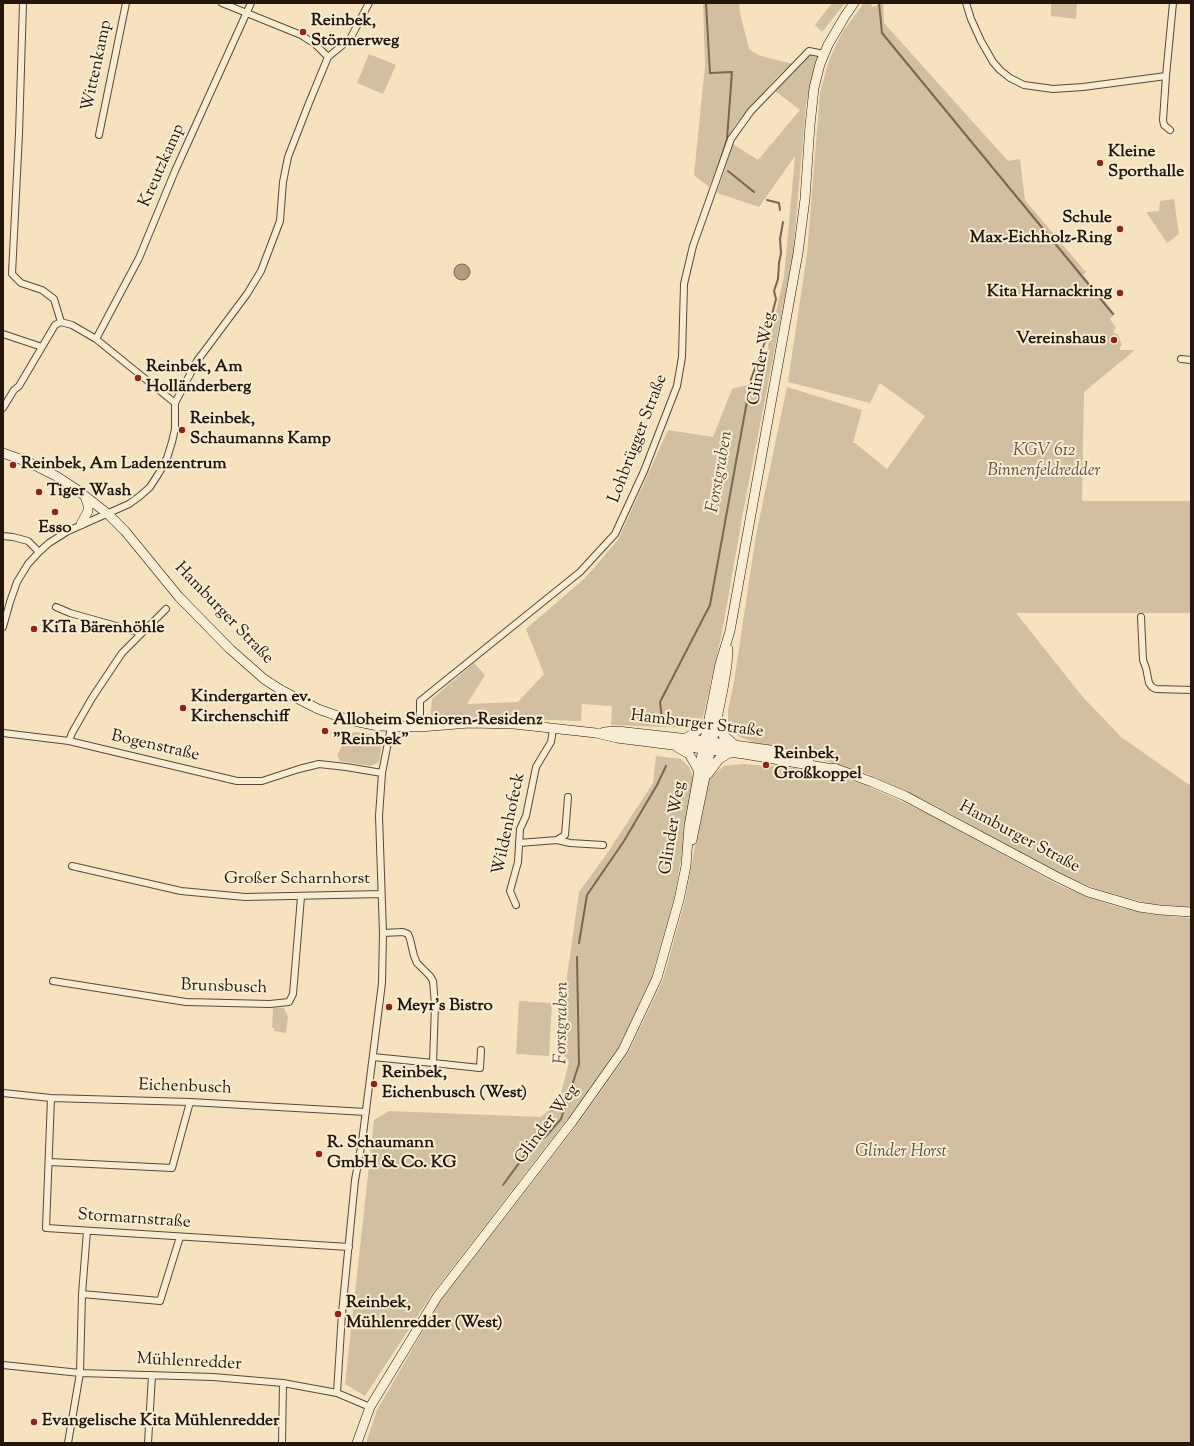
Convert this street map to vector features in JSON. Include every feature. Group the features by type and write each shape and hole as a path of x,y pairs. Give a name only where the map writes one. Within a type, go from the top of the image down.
{"main road":[{"name":"Glinder Weg","path":"357,1443 370,1407 436,1297 572,1122 623,1050 657,978 679,900 696,827 702,775 713,722 728,665 730,631 798,253 805,199 813,91 820,64 833,34 854,3"},
{"name":"Hamburger Straße","path":"3,453 28,462 56,476 108,514 125,531 179,596 230,649 264,679 286,693 318,709 354,721 391,727 494,723 596,733 617,738 671,744 708,746 796,756 872,782 905,796 1088,892 1139,907 1191,912"},
{"path":"81,524 88,511 88,505 84,496"},
{"path":"671,744 689,754 702,775 719,759 734,749 713,722 684,739"},
{"name":"Hamburger Straße","path":"596,733 617,731 684,739 708,746"}],"street":[{"path":"23,3 19,143 12,274 21,283 42,290 54,299 61,322"},
{"name":"Wittenkamp","path":"98,135 126,3"},
{"path":"222,3 301,35 315,44 328,57"},
{"name":"Kreutzkamp","path":"96,339 139,258 175,171 252,3"},
{"path":"3,627 18,582 28,564 38,552 59,536 81,524 129,504 150,487 159,473 167,458 175,429 175,403 197,360 247,294 261,271 280,221 283,182 288,157 328,57 350,40 369,3"},
{"path":"966,3 976,32 993,62 1004,74 1024,85 1053,89 1083,87 1166,76"},
{"path":"1170,130 1164,125 1163,120 1173,3"},
{"name":"Lohbrügger Straße","path":"420,726 420,701 580,572 615,534 644,471 677,386 682,357 684,284 693,246 731,140 751,111 809,50 824,54"},
{"path":"3,408 14,390 19,386 55,325 61,322 72,325 96,339 175,403"},
{"path":"3,334 42,347"},
{"path":"1181,359 1191,360"},
{"path":"3,536 28,541 38,552"},
{"path":"56,608 141,633"},
{"path":"69,741 92,698 122,653 166,609"},
{"path":"1141,616 1143,660 1149,683 1156,689 1191,690"},
{"path":"337,1393 342,1313 355,1180 362,1142 382,983 383,933 379,816 382,774 391,727"},
{"name":"Wildenhofeck","path":"516,905 510,891 518,862 520,829 526,816 536,767 551,742 553,729"},
{"name":"Bogenstraße","path":"3,733 69,741 237,781 262,781 313,765 325,764 382,774"},
{"path":"556,840 565,835 568,797"},
{"path":"519,843 556,840 570,843 603,845"},
{"name":"Großer Scharnhorst","path":"72,866 181,890 245,897 381,894"},
{"name":"Brunsbusch","path":"53,981 186,1002 270,1004 289,1002 293,994 301,896"},
{"path":"383,933 403,932 408,934 417,963 433,981 435,1005 433,1063"},
{"path":"373,1057 480,1068 481,1050"},
{"name":"Eichenbusch","path":"3,1093 51,1098 190,1102 366,1112"},
{"name":"Stormarnstraße","path":"51,1098 50,1162 46,1228 349,1247"},
{"path":"50,1162 172,1168 190,1102"},
{"path":"68,1443 80,1373 82,1294 87,1231"},
{"path":"82,1294 160,1300 180,1237"},
{"name":"Mühlenredder","path":"3,1365 80,1373 213,1377 283,1383 337,1393 370,1407"},
{"path":"148,1443 152,1375"},
{"path":"282,1443 283,1383"}],"green space":[{"path":"703,3 739,3 749,49 758,55 792,64 777,77 734,126 709,187 694,175 705,65"},
{"path":"832,3 845,3 822,32 815,25"},
{"name":"KGV 612 Binnenfeldredder","path":"864,3 871,3 872,7 878,5 878,3 883,3 884,23 1008,161 1020,159 1025,200 1084,270 1087,271 1083,275 1115,314 1110,319 1116,328 1114,333 1118,334 1122,346 1120,347 1120,350 1135,350 1084,392 1082,501 1191,501 1191,613 1016,613 1082,696 1121,737 1191,786 1191,907 1151,904 1094,888 1060,874 936,806 868,774 800,753 754,743 738,736 731,729 728,721 728,710 734,682 756,535 787,387 862,410 853,443 855,443 887,469 925,416 880,383 870,403 788,382 807,254 820,93 829,60 843,31"},
{"path":"1051,3 1077,3 1076,19 1051,16"},
{"path":"369,54 396,65 383,94 357,83"},
{"path":"810,55 818,57 806,104 793,254 742,518 722,633 703,717 697,728 611,725 612,706 582,704 581,721 470,717 430,719 432,699 474,663 485,675 467,704 518,702 544,674 526,629 585,578 618,540 668,430 713,437 732,389 760,381 784,277 795,156 759,207 717,193 733,144 758,160 800,110 775,91"},
{"path":"1174,199 1179,234 1167,243 1146,212 1159,211 1160,201"},
{"path":"356,732 375,735 382,743 379,762 371,766 340,761 337,755 347,737 351,733"},
{"path":"656,756 681,759 689,767 695,780 674,899 652,976 619,1047 568,1118 432,1294 365,1396 345,1384 374,1120 389,1111 541,1117 559,1101 569,1062 557,1047 579,892 606,855 653,783"},
{"name":"Glinder Horst","path":"743,764 805,769 836,776 864,785 932,816 1057,884 1087,897 1118,907 1149,914 1191,918 1191,1443 366,1443 377,1410 441,1300 577,1125 628,1053 663,980 685,901 707,780 724,766"},
{"path":"519,1001 552,1003 549,1056 516,1054"},
{"path":"273,1008 284,1008 288,1017 286,1033 274,1031 274,1028 272,1028"}],"shaded area":[{"path":"462,264 469,269 470,272 465,279 462,280 455,275 454,272 459,265"}],"waterway":[{"name":"Forstgraben","path":"706,3 710,73 732,72 727,139 719,165"},
{"path":"879,3 882,33 1113,314"},
{"name":"Forstgraben","path":"728,171 754,192"},
{"name":"Forstgraben","path":"767,200 779,203 780,210"},
{"name":"Forstgraben","path":"662,718 660,702 710,605 751,379 765,342 776,299 774,291 778,279 781,253 780,239 783,222"},
{"name":"Forstgraben","path":"579,943 587,895 624,841 657,785 666,766"},
{"name":"Forstgraben","path":"503,1185 530,1148 546,1136 561,1119 579,1064 577,957"}],"place":[{"name":"Reinbek, Störmerweg","path":"303,32"},
{"name":"Kleine Sporthalle","path":"1100,163"},
{"name":"Schule Max-Eichholz-Ring","path":"1120,229"},
{"name":"Kita Harnackring","path":"1120,293"},
{"name":"Vereinshaus","path":"1114,340"},
{"name":"Reinbek, Am Holländerberg","path":"138,378"},
{"name":"Reinbek, Schaumanns Kamp","path":"182,430"},
{"name":"Reinbek, Am Ladenzentrum","path":"13,465"},
{"name":"Tiger Wash","path":"39,492"},
{"name":"Esso","path":"55,512"},
{"name":"KiTa Bärenhöhle","path":"34,629"},
{"name":"Kindergarten ev. Kirchenschiff","path":"183,708"},
{"name":"Alloheim Senioren-Residenz \"Reinbek\"","path":"325,731"},
{"name":"Reinbek, Großkoppel","path":"766,765"},
{"name":"Meyr's Bistro","path":"389,1007"},
{"name":"Reinbek, Eichenbusch (West)","path":"374,1084"},
{"name":"R. Schaumann GmbH & Co. KG","path":"319,1154"},
{"name":"Reinbek, Mühlenredder (West)","path":"338,1314"},
{"name":"Evangelische Kita Mühlenredder","path":"34,1422"}]}
